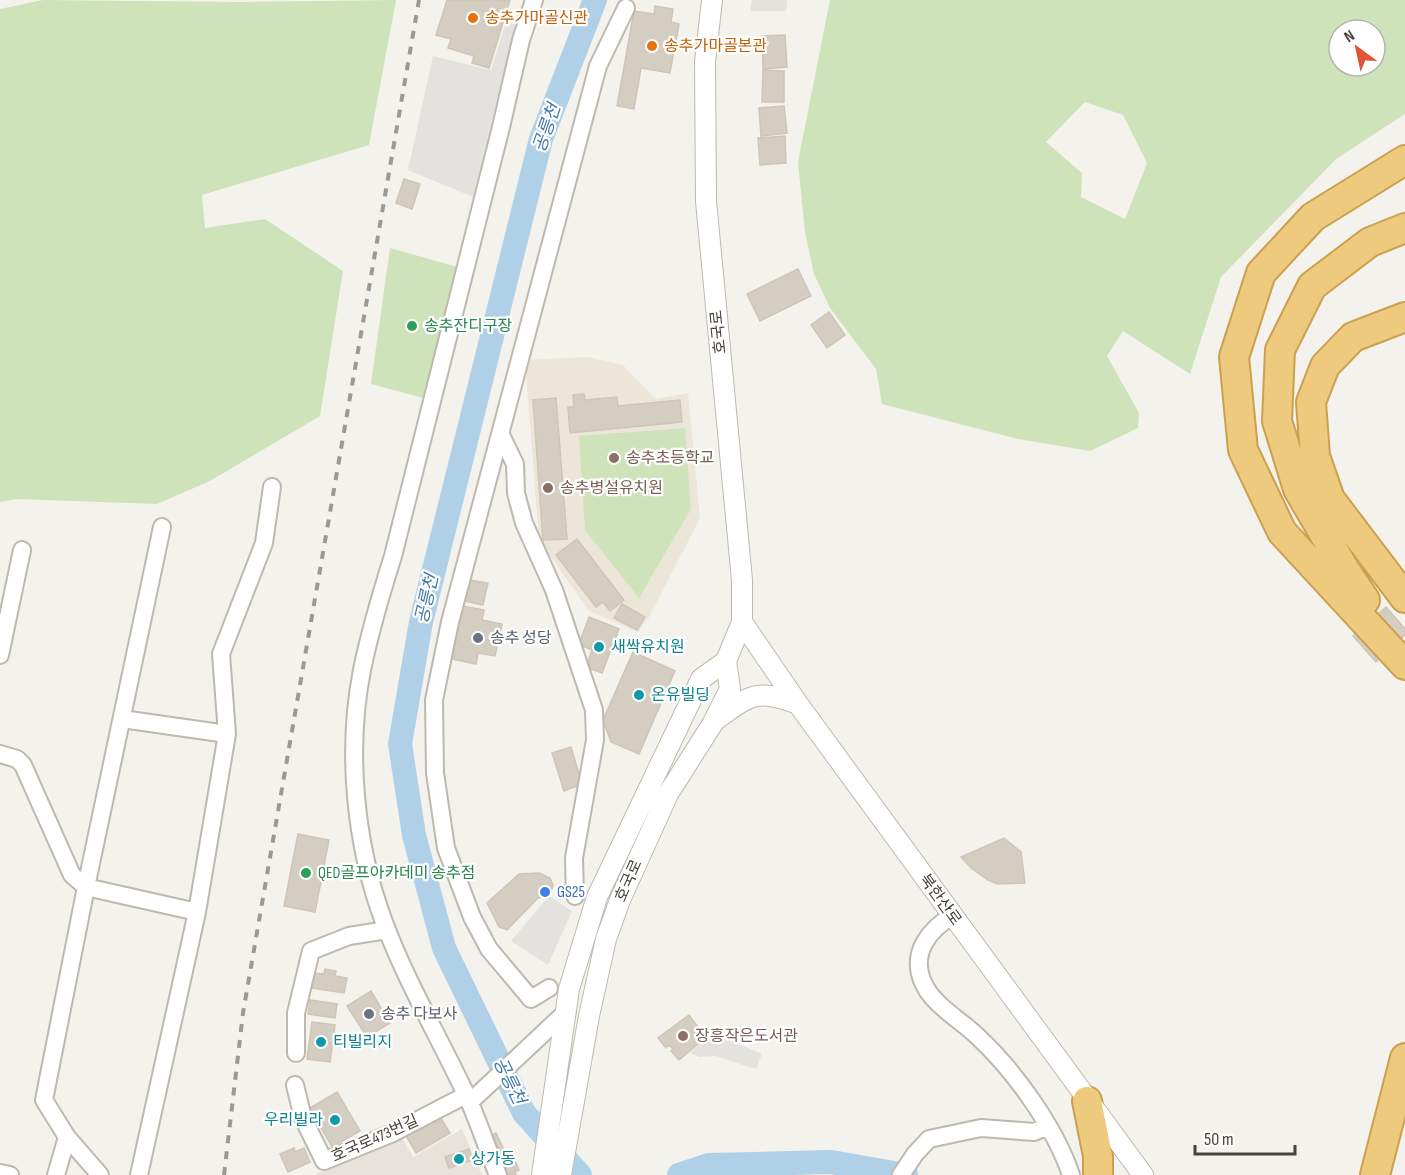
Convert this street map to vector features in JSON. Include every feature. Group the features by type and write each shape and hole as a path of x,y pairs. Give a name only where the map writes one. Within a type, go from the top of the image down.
{"highway":[{"path":"1405,160 1312,217 1261,273 1234,357 1243,450 1282,532 1405,665"},
{"path":"1405,228 1370,242 1312,286 1280,350 1277,421 1298,489 1345,570 1405,658"},
{"path":"1405,317 1353,336 1325,366 1311,402 1315,456 1330,499 1405,598"},
{"path":"1376,1175 1405,1058"},
{"path":"1087,1101 1098,1156 1098,1175"}],"street":[{"path":"498,1175 468,1099 387,930 366,859 355,789 355,740 362,673 521,40 534,0"},
{"name":"호국로","path":"561,1175 593,996 613,919 668,794 730,689 726,661 742,622 742,580 706,201 705,63 712,0"},
{"path":"549,988 531,999 489,949 472,917 446,848 436,782 434,700 439,668 501,437 515,374 598,66 626,8"},
{"path":"501,437 515,464 516,493 524,523 554,590 594,710 595,740 592,763 574,858 575,896"},
{"path":"139,1175 197,912 227,734 221,654 264,543 272,487"},
{"path":"100,1175 67,1137 44,1100 86,887 162,527"},
{"path":"0,655 22,550"},
{"name":"북한산로","path":"742,622 798,704 1143,1175"},
{"name":"호국로","path":"542,1175 569,989 597,897 700,679 726,661"},
{"path":"712,723 748,696 778,696 798,704"},
{"path":"122,719 227,734"},
{"path":"0,754 17,759 23,765 72,875 86,887 197,912"},
{"path":"952,916 937,925 922,946 920,978 927,991 978,1036 1016,1080 1064,1152 1071,1175"},
{"path":"296,1053 296,1013 311,951 350,936 387,930"},
{"path":"468,1099 567,1011"},
{"name":"호국로473번길","path":"295,1085 303,1118 324,1161 468,1099"},
{"path":"905,1169 929,1139 935,1137 981,1128 1034,1132 1048,1126"},
{"path":"56,1175 67,1137"},
{"path":"0,1173 10,1175"}],"shaded area":[{"path":"752,0 787,0 786,11 750,11"},
{"path":"506,22 519,26 503,75 473,197 408,170 433,56 491,70"},
{"name":"송추초등학교","path":"588,357 623,365 655,399 688,393 700,518 649,617 638,632 589,611 539,540 525,360"},
{"path":"549,896 572,911 548,965 511,941"},
{"path":"714,1030 722,1037 762,1054 756,1069 715,1056 699,1057 690,1053"},
{"path":"462,1129 482,1175 314,1175 401,1137 413,1157"}],"green space":[{"path":"43,0 239,2 396,0 369,145 202,195 205,228 265,219 343,271 320,416 210,481 157,504 16,499 0,502 0,9"},
{"path":"830,0 1405,0 1405,114 1336,159 1221,277 1190,374 1123,331 1107,356 1139,413 1138,428 1090,451 1018,439 882,404 876,369 830,308 814,274 805,233 798,162","holes":["1085,102 1123,115 1147,163 1125,219 1081,197 1082,173 1046,142"]},
{"name":"송추잔디구장","path":"390,248 461,268 427,399 371,384"},
{"path":"685,428 691,509 639,598 585,530 579,436"}],"building":[{"name":"송추가마골신관","path":"447,0 510,0 489,68 472,63 474,56 448,48 451,39 436,35"},
{"name":"송추가마골본관","path":"655,6 673,9 671,22 679,24 670,73 641,68 634,109 617,106 634,11 654,14"},
{"path":"785,35 787,67 763,69 762,36"},
{"path":"763,70 784,71 784,102 762,102"},
{"path":"784,106 787,133 761,136 759,108"},
{"path":"785,136 786,163 760,165 758,138"},
{"path":"404,179 420,184 412,209 396,203"},
{"path":"798,269 811,296 760,321 747,294"},
{"path":"829,312 845,335 827,348 811,325"},
{"path":"584,394 585,400 617,397 618,406 680,400 682,422 570,433 568,407 574,407 573,395"},
{"path":"556,398 567,539 543,540 533,400"},
{"path":"577,539 624,600 610,611 603,602 596,607 556,555"},
{"path":"469,580 488,583 483,605 464,601"},
{"path":"622,604 645,617 637,630 614,618"},
{"name":"송추 성당","path":"463,606 484,610 482,620 502,624 495,656 478,653 476,664 452,659"},
{"path":"1386,607 1405,629 1405,635 1376,662 1353,636"},
{"name":"새싹유치원","path":"589,617 619,629 602,673 586,667 592,650 579,644"},
{"name":"온유빌딩","path":"633,652 675,671 639,754 611,742 603,720"},
{"path":"571,747 582,784 564,791 552,753"},
{"name":"QED골프아카데미 송추점","path":"298,834 329,840 315,912 284,906"},
{"path":"1004,838 1021,852 1025,883 998,884 988,880 971,868 961,857"},
{"path":"539,873 550,878 553,885 551,891 546,896 538,898 507,930 499,927 487,903 519,874"},
{"path":"325,969 336,971 335,976 347,978 344,993 311,988 314,973 324,974"},
{"name":"송추 다보사","path":"371,991 390,1023 367,1037 347,1006"},
{"path":"310,1000 337,1004 335,1018 308,1014"},
{"name":"장흥작은도서관","path":"689,1015 704,1032 705,1038 679,1060 671,1051 673,1049 669,1045 666,1048 658,1038"},
{"name":"티빌리지","path":"312,1022 335,1025 330,1062 307,1059"},
{"name":"우리빌라","path":"337,1092 360,1131 332,1147 310,1108"},
{"path":"439,1115 450,1133 416,1153 405,1134"},
{"path":"496,1133 505,1152 510,1150 519,1170 515,1172 516,1175 504,1175 488,1137"},
{"path":"294,1148 295,1152 304,1148 310,1162 288,1172 280,1154"},
{"name":"상가동","path":"469,1149 472,1160 449,1168 445,1157"}],"waterway":[{"name":"공릉천","path":"580,1175 524,1113 444,948 414,835 400,744 421,622 541,139 595,0"},
{"path":"679,1175 709,1165 831,1162 906,1175"}],"railway":[{"path":"224,1175 243,1013 419,0"}],"place":[{"name":"송추가마골신관","path":"473,18"},
{"name":"송추가마골본관","path":"652,46"},
{"name":"송추잔디구장","path":"412,326"},
{"name":"송추초등학교","path":"614,458"},
{"name":"송추병설유치원","path":"548,488"},
{"name":"송추 성당","path":"478,638"},
{"name":"새싹유치원","path":"599,647"},
{"name":"온유빌딩","path":"639,695"},
{"name":"QED골프아카데미 송추점","path":"306,873"},
{"name":"GS25","path":"545,892"},
{"name":"송추 다보사","path":"369,1014"},
{"name":"장흥작은도서관","path":"683,1036"},
{"name":"티빌리지","path":"321,1042"},
{"name":"우리빌라","path":"335,1120"},
{"name":"상가동","path":"459,1159"}]}
